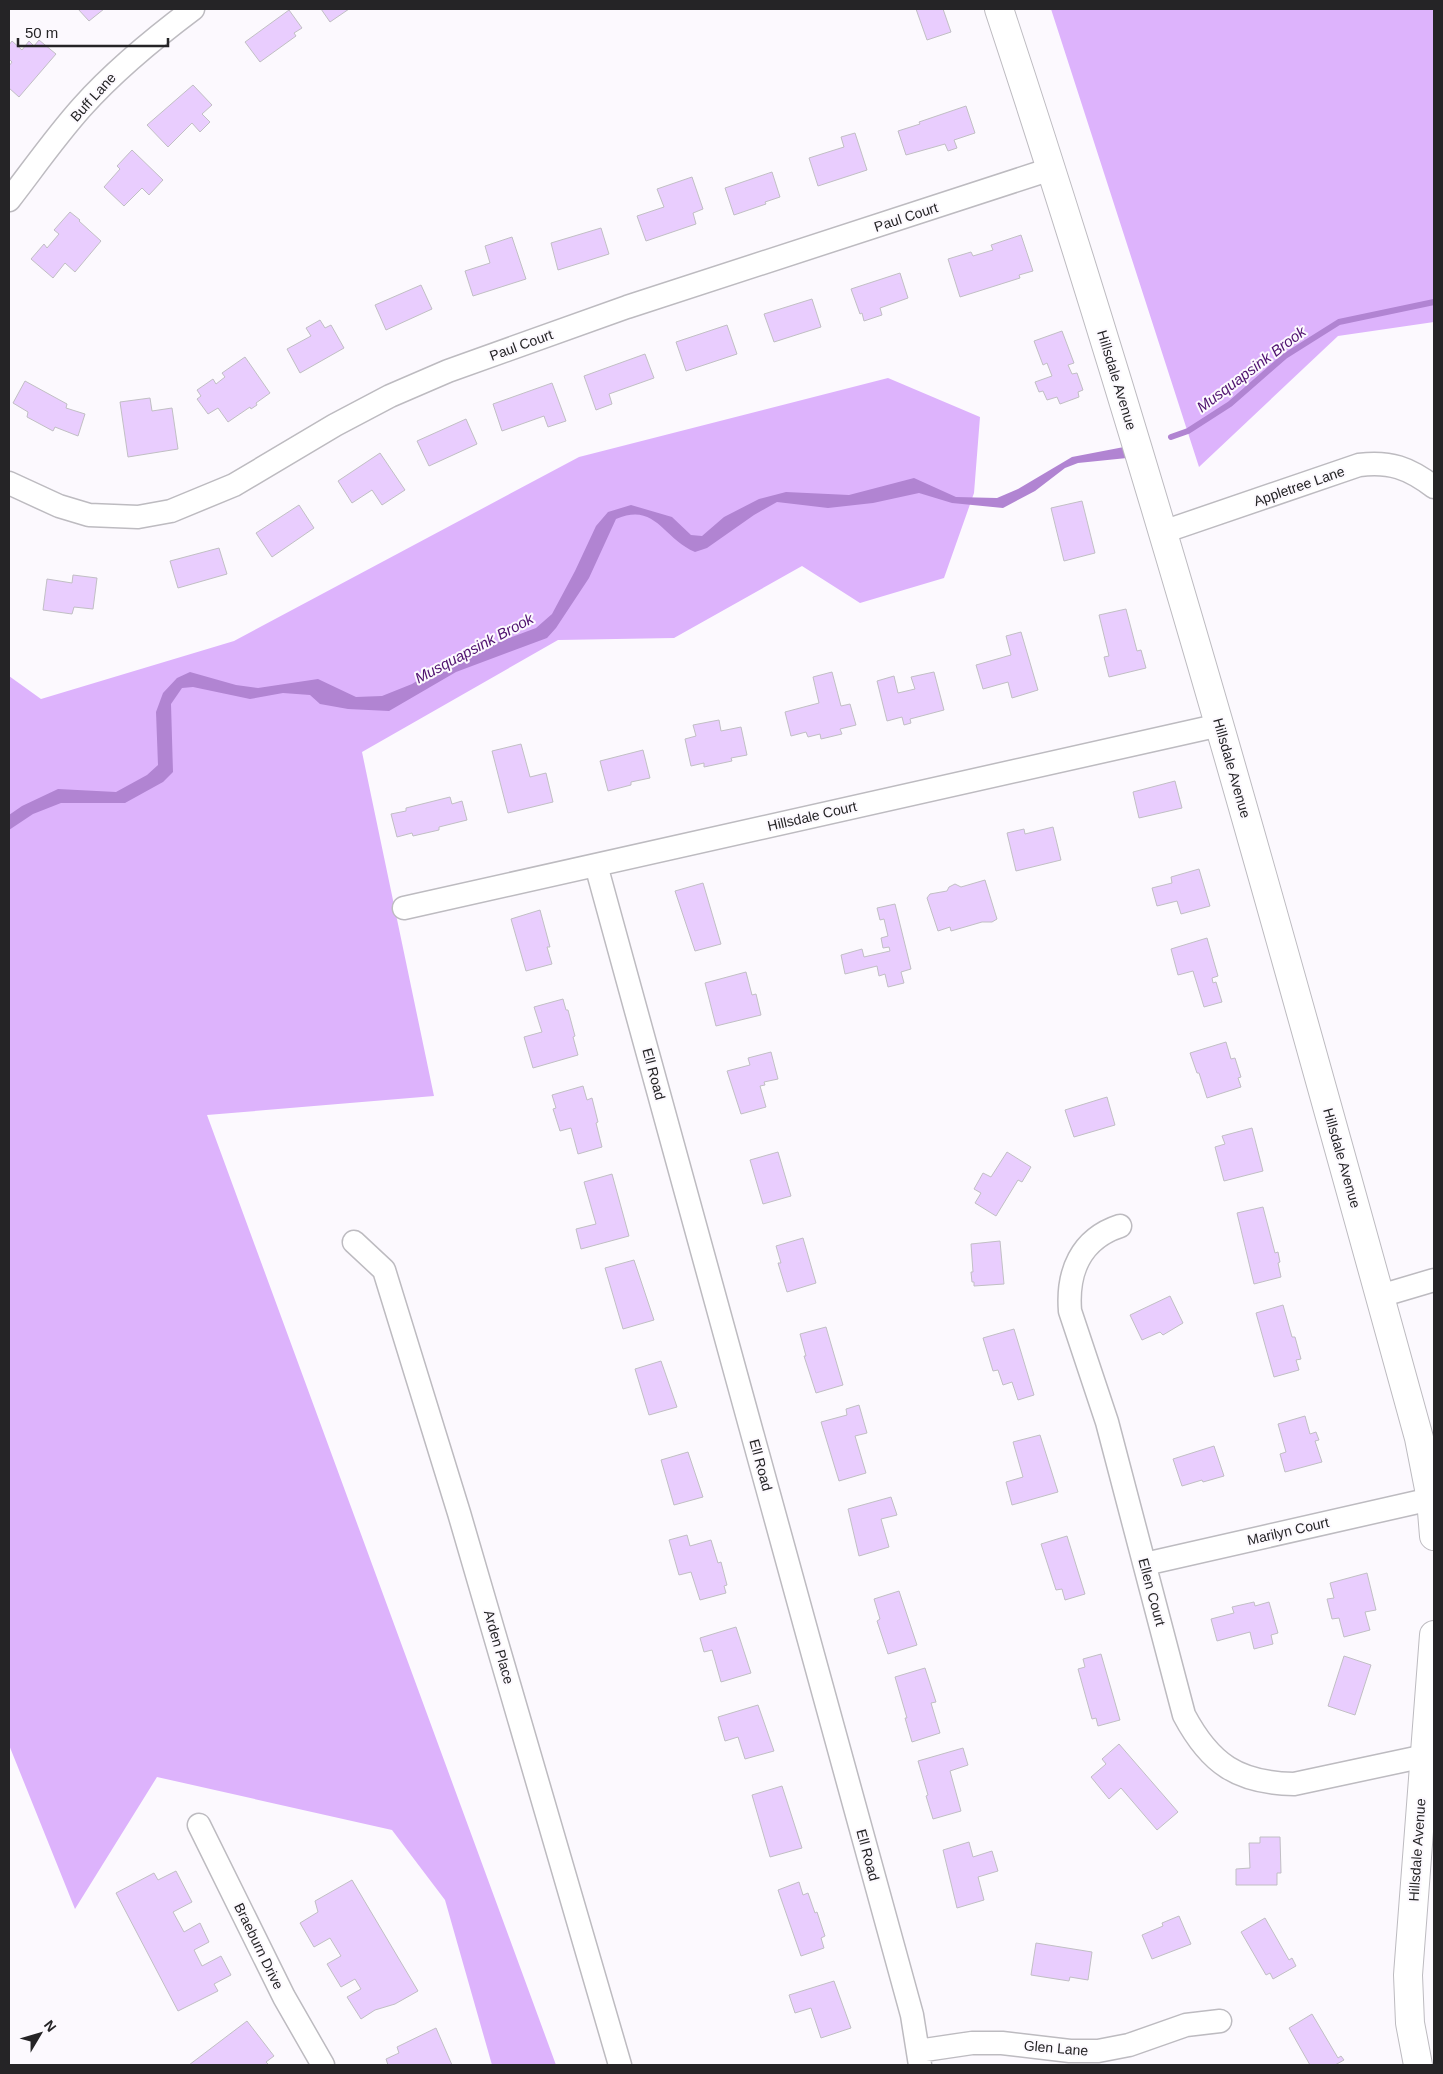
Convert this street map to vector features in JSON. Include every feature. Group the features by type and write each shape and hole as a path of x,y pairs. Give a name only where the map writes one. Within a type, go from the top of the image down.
{"street":[{"name":"Buff Lane","path":"9,200 82,108 115,72 154,38 193,9"},
{"name":"Hillsdale Avenue","path":"999,9 1113,364 1220,725 1419,1438 1431,1499 1434,1536"},
{"name":"Paul Court","path":"9,483 59,506 89,515 138,517 171,511 234,485 335,425 390,396 448,371 627,307 1051,169"},
{"name":"Appletree Lane","path":"1163,532 1358,465 1376,463 1396,466 1417,474 1434,487"},
{"name":"Hillsdale Court","path":"404,908 1220,725"},
{"name":"Ell Road","path":"596,865 912,2015 919,2058"},
{"name":"Ellen Court","path":"1120,1226 1097,1238 1082,1252 1072,1271 1068,1292 1070,1311 1107,1422 1184,1715 1196,1738 1212,1756 1230,1769 1250,1779 1272,1784 1294,1784 1424,1756"},
{"name":"Arden Place","path":"354,1242 384,1270 465,1532 620,2065"},
{"path":"1380,1296 1434,1280"},
{"name":"Marilyn Court","path":"1145,1564 1431,1499"},
{"name":"Hillsdale Avenue","path":"1418,2065 1410,2023 1408,1975 1434,1635"},
{"name":"Braeburn Drive","path":"199,1825 284,1997 323,2065"},
{"name":"Glen Lane","path":"919,2058 972,2043 1002,2043 1070,2052 1098,2051 1129,2045 1186,2025 1220,2021"}],"shaded area":[{"path":"1051,9 1434,9 1434,322 1338,336 1199,467"},
{"path":"888,378 980,417 974,493 944,578 860,603 802,566 674,638 558,640 362,752 434,1096 207,1115 556,2065 492,2065 445,1900 392,1830 157,1777 75,1909 9,1745 9,676 41,699 234,641 579,457"},
{"path":"1124,447 1127,458 1078,463 1065,468 1035,491 1003,508 952,503 919,493 873,503 828,508 777,502 754,515 707,548 695,552 674,539 650,518 641,515 630,515 616,519 589,578 556,628 547,638 456,672 389,711 348,709 320,704 310,695 283,693 250,699 193,687 182,688 171,704 173,772 163,782 125,803 61,803 33,814 9,830 9,815 22,806 58,789 116,792 147,775 158,765 156,712 163,693 177,678 190,672 236,685 258,688 318,679 356,697 382,696 412,684 451,660 536,628 552,614 596,526 608,512 631,505 672,517 691,535 702,536 724,517 759,499 786,492 849,495 914,478 956,497 997,498 1018,489 1072,457"}],"building":[{"path":"78,9 104,9 89,21"},
{"path":"321,9 349,9 330,22"},
{"path":"916,9 943,9 951,32 927,40"},
{"path":"289,10 302,28 294,33 296,36 260,62 245,42"},
{"path":"39,40 56,54 19,97 9,88 9,66 12,62 9,59 9,45 12,41 22,50 29,41 34,46"},
{"path":"193,85 212,105 202,114 210,122 200,132 192,123 168,147 147,125"},
{"path":"966,106 975,133 954,140 957,148 948,151 945,144 906,155 898,131"},
{"path":"855,133 867,170 818,186 809,158 844,147 841,137"},
{"path":"132,150 163,180 149,195 142,188 124,206 104,187 120,169 117,166"},
{"path":"772,172 780,197 734,215 725,188"},
{"path":"692,177 703,209 693,213 696,224 646,241 637,216 664,207 657,189"},
{"path":"70,212 101,241 75,272 65,263 53,278 31,259 44,244 47,248 59,234 54,230"},
{"path":"601,228 609,254 558,270 551,243"},
{"path":"1021,235 1033,271 1019,275 1020,278 960,297 948,259 971,252 973,256 993,250 991,245"},
{"path":"512,237 526,279 473,296 465,271 490,263 485,246"},
{"path":"900,273 908,298 880,308 882,315 864,321 851,289"},
{"path":"421,285 432,309 386,330 375,305"},
{"path":"812,299 821,327 774,342 764,314"},
{"path":"320,320 325,328 331,325 344,348 300,373 287,349 311,336 306,328"},
{"path":"727,325 737,354 686,371 676,342"},
{"path":"1062,331 1074,363 1068,365 1072,374 1077,373 1083,390 1078,392 1079,397 1060,404 1057,397 1047,400 1043,391 1039,392 1035,382 1052,376 1047,363 1043,365 1034,341"},
{"path":"645,354 654,378 609,394 612,404 596,410 584,376"},
{"path":"245,357 270,393 256,403 257,405 251,409 250,407 228,422 218,408 208,414 197,399 201,396 197,390 213,379 216,384 225,377 222,373"},
{"path":"25,381 67,404 66,408 85,414 78,436 55,427 53,431 27,417 28,412 13,403"},
{"path":"552,383 566,421 548,427 544,416 502,431 493,404"},
{"path":"150,398 152,411 172,408 178,449 128,457 120,402"},
{"path":"466,419 477,444 429,466 417,441"},
{"path":"380,453 405,490 382,505 372,490 352,503 338,481"},
{"path":"1082,501 1095,553 1064,561 1051,508"},
{"path":"299,505 314,528 272,557 256,533"},
{"path":"219,548 227,574 178,588 170,561"},
{"path":"73,575 97,578 93,609 74,607 72,614 43,610 47,579 72,583"},
{"path":"1126,609 1137,651 1141,650 1146,668 1109,677 1104,657 1109,656 1099,615"},
{"path":"1021,632 1038,690 1012,698 1008,682 983,689 976,665 1011,655 1006,636"},
{"path":"832,672 841,706 850,704 856,725 840,729 842,734 821,739 820,734 808,737 806,732 791,736 785,712 819,703 813,677"},
{"path":"934,672 944,710 910,719 911,723 904,725 902,717 887,721 877,681 894,676 898,693 915,689 911,677"},
{"path":"719,720 721,731 741,727 747,755 731,758 732,761 704,767 704,763 691,766 685,739 696,736 693,725"},
{"path":"521,744 530,777 546,773 553,802 508,813 492,751"},
{"path":"643,750 650,778 631,782 631,785 608,791 600,761"},
{"path":"1175,781 1182,808 1139,818 1133,792"},
{"path":"450,797 452,804 462,801 467,820 439,827 439,830 413,836 412,833 397,837 391,814 406,811 406,808"},
{"path":"1053,827 1061,860 1016,871 1007,833 1024,829 1025,834"},
{"path":"1199,869 1210,906 1181,914 1177,901 1157,906 1152,888 1172,883 1171,877"},
{"path":"985,880 997,919 992,922 982,922 951,931 950,927 938,931 927,898 930,894 947,891 949,887 955,884 961,887"},
{"path":"703,883 721,944 695,951 675,891"},
{"path":"895,904 911,969 901,972 904,983 888,987 885,974 879,976 877,966 845,974 841,955 862,949 864,957 890,951 889,947 883,948 881,938 888,936 884,919 880,920 877,908"},
{"path":"540,910 550,947 547,947 552,964 526,971 511,919"},
{"path":"1207,938 1218,976 1212,978 1213,983 1216,982 1222,1002 1204,1007 1193,971 1178,975 1171,949"},
{"path":"746,972 752,995 756,994 761,1015 716,1026 705,983"},
{"path":"563,999 575,1036 573,1037 578,1055 533,1068 524,1037 542,1032 534,1007"},
{"path":"1226,1042 1231,1059 1235,1058 1241,1077 1238,1078 1241,1087 1207,1098 1190,1053"},
{"path":"771,1052 778,1079 764,1082 765,1085 760,1086 766,1107 741,1114 727,1071 750,1065 748,1058"},
{"path":"583,1086 587,1100 592,1098 602,1147 578,1154 571,1128 560,1131 553,1109 556,1108 552,1095"},
{"path":"1107,1097 1115,1125 1074,1137 1065,1110"},
{"path":"1252,1128 1263,1171 1224,1181 1215,1147 1225,1144 1222,1136"},
{"path":"778,1152 791,1196 763,1204 750,1160"},
{"path":"1007,1152 1031,1167 1022,1182 1018,1180 996,1216 975,1203 981,1193 974,1189 983,1173 991,1177"},
{"path":"612,1174 629,1236 581,1249 576,1229 596,1224 584,1182"},
{"path":"1263,1207 1275,1253 1278,1252 1281,1277 1254,1284 1237,1213"},
{"path":"803,1238 816,1283 787,1292 778,1263 781,1263 776,1246"},
{"path":"1000,1241 1004,1284 974,1286 971,1272 973,1272 971,1244"},
{"path":"634,1260 654,1320 623,1329 605,1268"},
{"path":"1170,1296 1183,1323 1163,1335 1160,1332 1142,1340 1130,1315"},
{"path":"1283,1305 1292,1337 1295,1337 1301,1359 1296,1360 1299,1370 1274,1377 1256,1313"},
{"path":"826,1327 843,1385 816,1393 804,1356 806,1356 800,1334"},
{"path":"1014,1329 1034,1395 1018,1400 1012,1382 1003,1385 998,1370 993,1371 983,1338"},
{"path":"661,1361 677,1407 649,1415 635,1369"},
{"path":"859,1405 867,1433 855,1436 866,1473 839,1481 821,1422 847,1415 846,1409"},
{"path":"1305,1416 1310,1434 1316,1432 1319,1440 1315,1441 1322,1462 1285,1472 1280,1454 1286,1452 1278,1424"},
{"path":"1040,1435 1058,1492 1012,1505 1006,1482 1023,1477 1013,1442"},
{"path":"1214,1446 1224,1476 1182,1486 1173,1459"},
{"path":"688,1452 703,1497 674,1505 661,1460"},
{"path":"891,1497 897,1515 881,1519 889,1547 859,1556 848,1509"},
{"path":"687,1535 690,1546 711,1540 718,1563 721,1562 727,1585 724,1586 726,1593 700,1600 691,1572 679,1575 669,1540"},
{"path":"1067,1536 1085,1594 1065,1600 1062,1589 1056,1590 1041,1544"},
{"path":"1367,1573 1376,1610 1365,1612 1370,1630 1344,1637 1339,1618 1332,1619 1327,1599 1334,1598 1330,1583"},
{"path":"899,1591 917,1645 888,1654 877,1621 880,1619 874,1599"},
{"path":"1254,1602 1255,1606 1269,1602 1278,1633 1271,1635 1273,1644 1254,1649 1250,1632 1217,1641 1211,1619 1234,1613 1232,1607"},
{"path":"736,1627 751,1673 721,1682 712,1650 704,1652 700,1638"},
{"path":"1101,1654 1120,1720 1098,1726 1096,1718 1092,1719 1078,1669 1085,1667 1083,1659"},
{"path":"1344,1656 1371,1665 1355,1715 1328,1706"},
{"path":"925,1668 936,1702 931,1703 940,1733 912,1742 895,1677"},
{"path":"758,1705 774,1751 745,1759 738,1737 725,1741 718,1717"},
{"path":"1119,1744 1178,1812 1157,1830 1121,1788 1109,1799 1091,1777 1106,1764 1102,1759"},
{"path":"963,1748 968,1765 950,1771 961,1811 933,1819 918,1761"},
{"path":"782,1786 802,1848 770,1857 752,1795"},
{"path":"1260,1837 1280,1837 1281,1873 1277,1873 1277,1885 1236,1885 1236,1869 1250,1868 1249,1843 1260,1843"},
{"path":"969,1842 973,1857 992,1851 998,1871 978,1877 984,1900 957,1908 943,1850"},
{"path":"176,1871 192,1902 173,1912 184,1932 200,1923 209,1942 194,1950 202,1966 221,1956 231,1975 214,1984 218,1991 178,2011 116,1893 154,1873 158,1880"},
{"path":"352,1880 418,1991 395,2004 375,2010 361,2019 347,1997 361,1989 355,1979 341,1987 327,1964 341,1956 330,1938 314,1947 300,1923 318,1912 315,1901"},
{"path":"799,1882 803,1895 808,1893 825,1936 821,1938 824,1948 801,1956 778,1890"},
{"path":"1179,1916 1191,1944 1152,1959 1142,1935 1163,1926 1162,1923"},
{"path":"1265,1918 1289,1960 1292,1958 1296,1966 1273,1979 1270,1973 1266,1975 1241,1932"},
{"path":"1036,1943 1092,1952 1088,1980 1070,1977 1069,1981 1031,1975"},
{"path":"834,1981 851,2028 821,2038 811,2008 795,2013 789,1995"},
{"path":"1312,2014 1338,2058 1341,2056 1344,2060 1335,2065 1310,2065 1289,2028"},
{"path":"247,2021 274,2056 266,2062 269,2065 189,2065"},
{"path":"436,2028 452,2065 388,2065 386,2059 399,2053 397,2047"}],"waterway":[{"name":"Musquapsink Brook","path":"1171,437 1188,431 1230,404 1285,356 1339,322 1434,302"}]}
